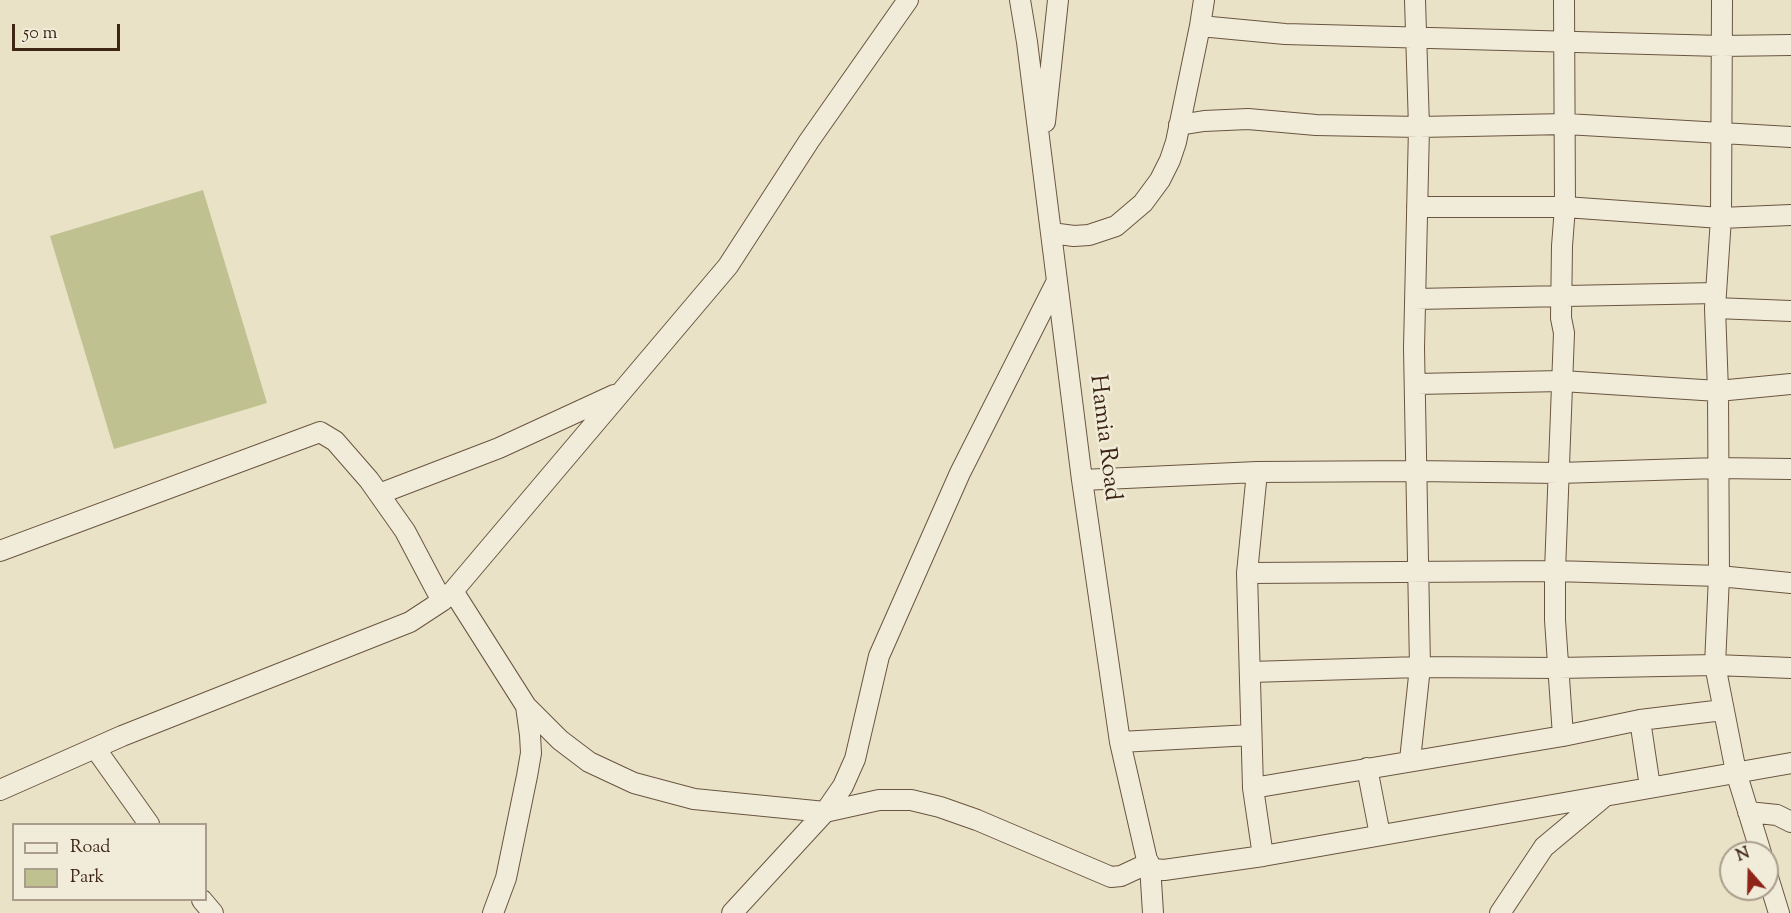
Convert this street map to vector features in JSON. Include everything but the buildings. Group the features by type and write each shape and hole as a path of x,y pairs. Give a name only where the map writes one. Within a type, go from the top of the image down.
{"street":[{"path":"0,790 95,748 410,622 448,596 728,266 809,141 908,0"},
{"name":"Hamia Road","path":"1020,0 1082,480 1120,742 1154,866 1154,913"},
{"path":"1041,155 1058,0"},
{"path":"1051,233 1089,235 1116,226 1143,203 1160,180 1176,142 1204,0"},
{"path":"1410,760 1420,667 1414,299 1419,127 1415,0"},
{"path":"1563,736 1555,620 1555,571 1564,333 1561,297 1566,124 1564,0"},
{"path":"1722,0 1721,218 1716,301 1719,576 1715,665 1736,772 1757,841"},
{"path":"1200,26 1267,33 1415,38 1721,46 1791,45"},
{"path":"1179,125 1213,120 1248,119 1316,125 1419,127 1566,124 1791,137"},
{"path":"1417,207 1565,207 1721,218 1791,214"},
{"path":"732,913 825,812 843,786 855,759 879,656 960,473 1057,281"},
{"path":"1414,299 1561,297 1716,301 1791,310"},
{"path":"1416,384 1562,381 1718,390 1791,384"},
{"path":"379,494 499,448 620,392"},
{"path":"0,551 320,432 335,441 369,480 526,706 560,740 589,762 634,783 694,799 825,812 879,800 911,800 977,820 1111,877 1154,866 1263,856 1791,762"},
{"path":"1082,480 1257,472 1559,473 1717,468 1791,469"},
{"path":"1257,472 1247,573 1253,788 1263,856"},
{"path":"1247,573 1555,571 1719,576 1791,583"},
{"path":"1250,672 1420,667 1558,668 1715,665 1791,668"},
{"path":"493,913 506,878 527,776 531,744 526,706"},
{"path":"1253,788 1563,736 1640,720 1723,710"},
{"path":"1640,720 1650,787"},
{"path":"1120,742 1251,735"},
{"path":"95,748 148,823"},
{"path":"1367,768 1380,836"},
{"path":"1500,913 1544,847 1608,794"},
{"path":"1748,812 1777,815 1791,822"},
{"path":"203,901 213,913"}],"green space":[{"path":"203,190 267,403 114,449 50,236"}]}
